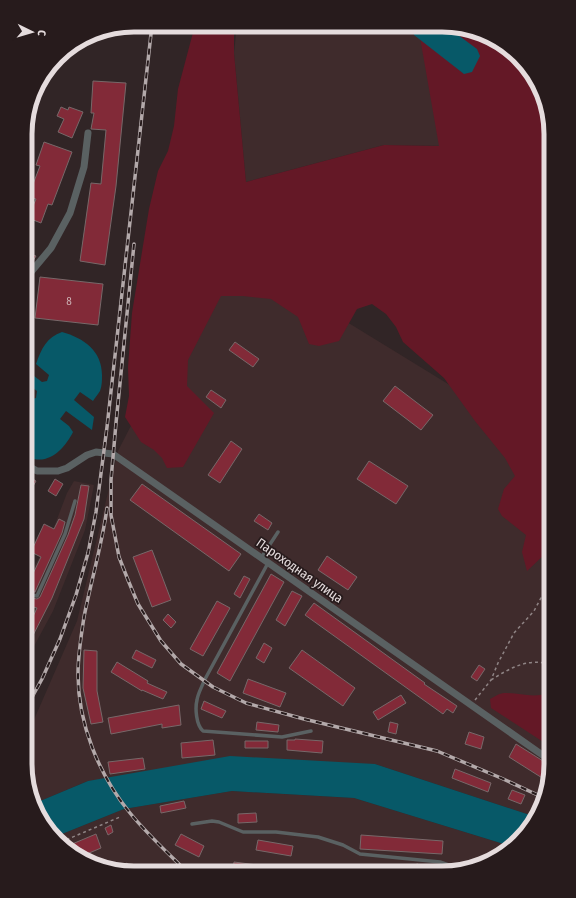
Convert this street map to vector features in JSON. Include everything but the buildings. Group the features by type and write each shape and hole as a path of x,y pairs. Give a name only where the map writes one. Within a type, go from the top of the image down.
{"street":[{"path":"32,271 51,248 70,212 84,167 88,133"},
{"name":"Пароходная улица","path":"32,468 37,471 58,471 67,468 87,455 96,452 113,454 544,756"}],"lane":[{"path":"32,595 37,596 66,534 75,502"},
{"path":"261,558 278,532"},
{"path":"268,563 204,681 197,699 197,723 199,728 203,731 282,737 311,731"},
{"path":"192,824 212,821 242,832 276,832 318,837 342,845 360,854 440,862 450,866"}],"path":[{"path":"471,705 491,680 498,662 514,633 534,611 544,593"},
{"path":"491,680 506,671 526,663 544,663"},
{"path":"66,840 120,817"}],"shaded area":[{"path":"193,32 234,32 234,53 246,182 384,145 439,146 419,32 455,33 468,35 481,40 504,53 523,72 539,101 544,128 544,555 527,571 522,552 526,535 502,516 498,509 504,489 515,476 505,458 475,421 444,378 403,342 396,327 386,314 372,304 357,309 339,341 319,346 309,344 298,317 271,299 243,296 221,296 188,360 187,386 214,413 183,467 167,468 162,458 154,450 141,442 125,417 129,396 128,367 132,313 149,209 158,171 168,151 174,126 178,89"},
{"path":"236,32 455,33 447,146 384,145 246,182 234,53"},
{"path":"223,246 544,443 544,770 539,797 530,815 375,764 88,781 39,801 35,790 33,777 32,723 77,621 118,451"},
{"path":"74,481 94,485 85,530 53,611 32,650 32,570 54,527 67,493"},
{"path":"502,693 544,694 544,742 491,708 490,699"},
{"path":"232,791 354,798 505,844 475,861 448,866 134,866 108,863 95,858 72,845 61,835 124,809"}],"water":[{"path":"414,32 456,33 477,49 480,56 472,72 464,74 414,35"},
{"path":"62,332 78,338 95,352 101,367 101,387 93,401 80,392 74,400 94,417 92,430 66,411 60,419 69,426 73,432 66,443 52,456 41,460 34,459 32,458 32,399 36,398 37,391 32,387 32,374 42,382 47,381 49,375 36,364 45,344 57,334"},
{"path":"230,756 375,764 530,815 519,831 505,844 354,798 232,791 124,809 61,835 53,826 39,801 88,781"}],"railway":[{"path":"32,697 60,639 76,595 88,553 96,512 107,427 151,32"},
{"path":"134,244 111,480 111,515 119,557 128,580 138,604 161,641 181,664 213,687 246,703 304,719 437,751 539,796"},
{"path":"107,508 84,617 80,646 78,674 82,711 92,748 100,766 119,798 143,828 181,866"}]}
